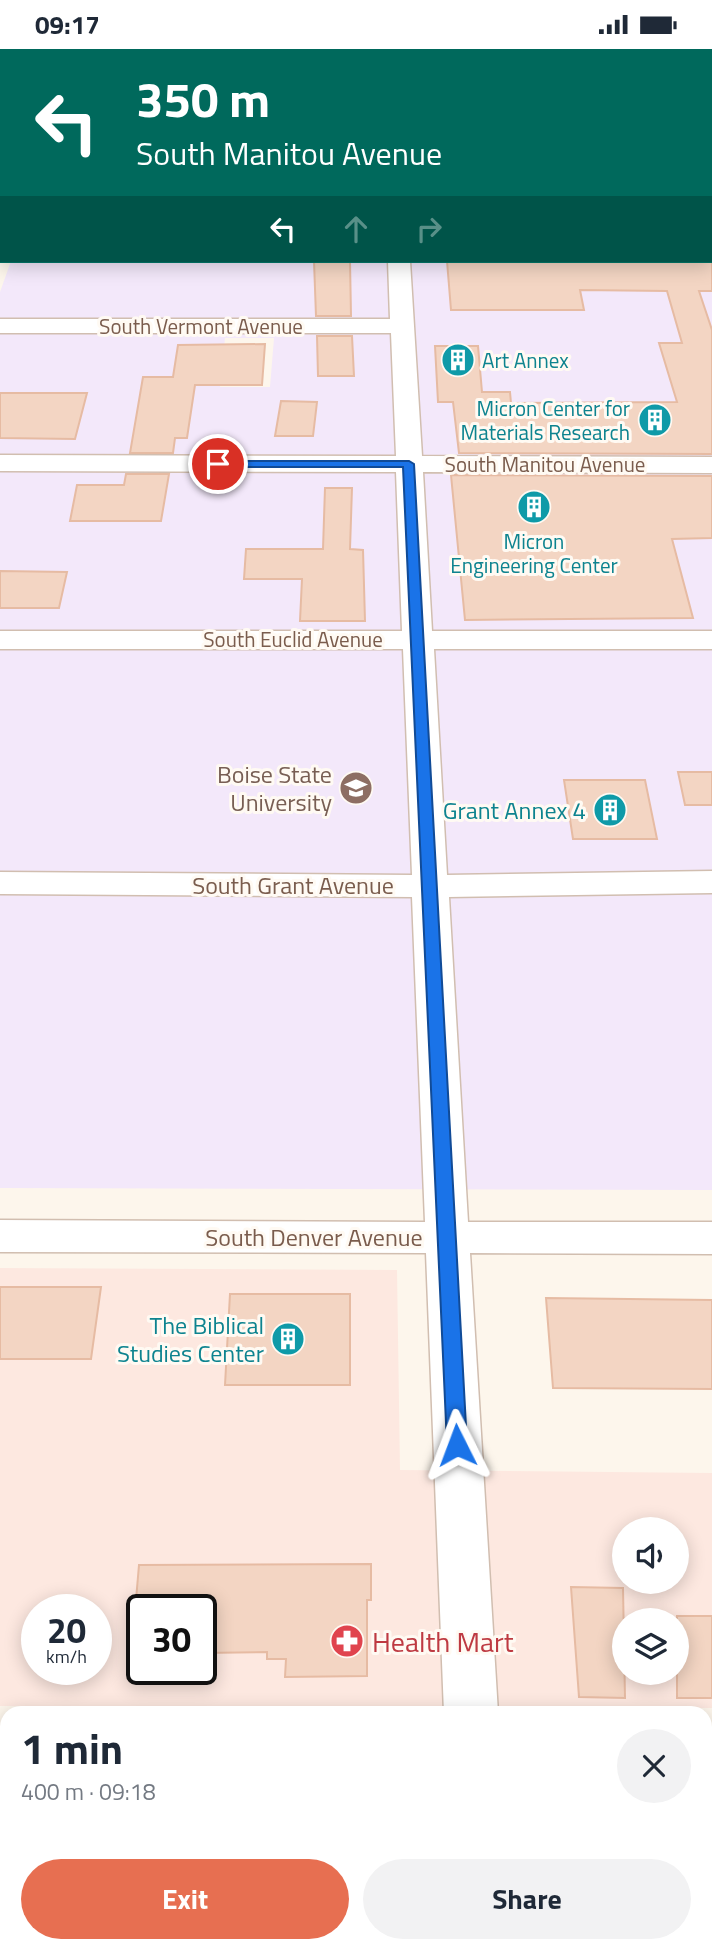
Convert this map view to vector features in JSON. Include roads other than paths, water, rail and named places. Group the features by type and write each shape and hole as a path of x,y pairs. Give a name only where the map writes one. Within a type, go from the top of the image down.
{"street":[{"path":"399,263 471,1706"},
{"name":"South Vermont Avenue","path":"0,326 402,327"},
{"name":"South Manitou Avenue","path":"0,463 712,465"},
{"name":"South Euclid Avenue","path":"0,640 712,640"},
{"name":"South Grant Avenue","path":"0,883 430,886 712,882"},
{"name":"South Denver Avenue","path":"0,1236 712,1238"}],"place":[{"name":"Art Annex","path":"458,360"},
{"name":"Micron Center for Materials Research","path":"655,420"},
{"name":"Micron Engineering Center","path":"534,507"},
{"name":"Boise State University","path":"356,788"},
{"name":"Grant Annex 4","path":"610,810"},
{"name":"The Biblical Studies Center","path":"288,1339"},
{"name":"Health Mart","path":"347,1641"}]}
